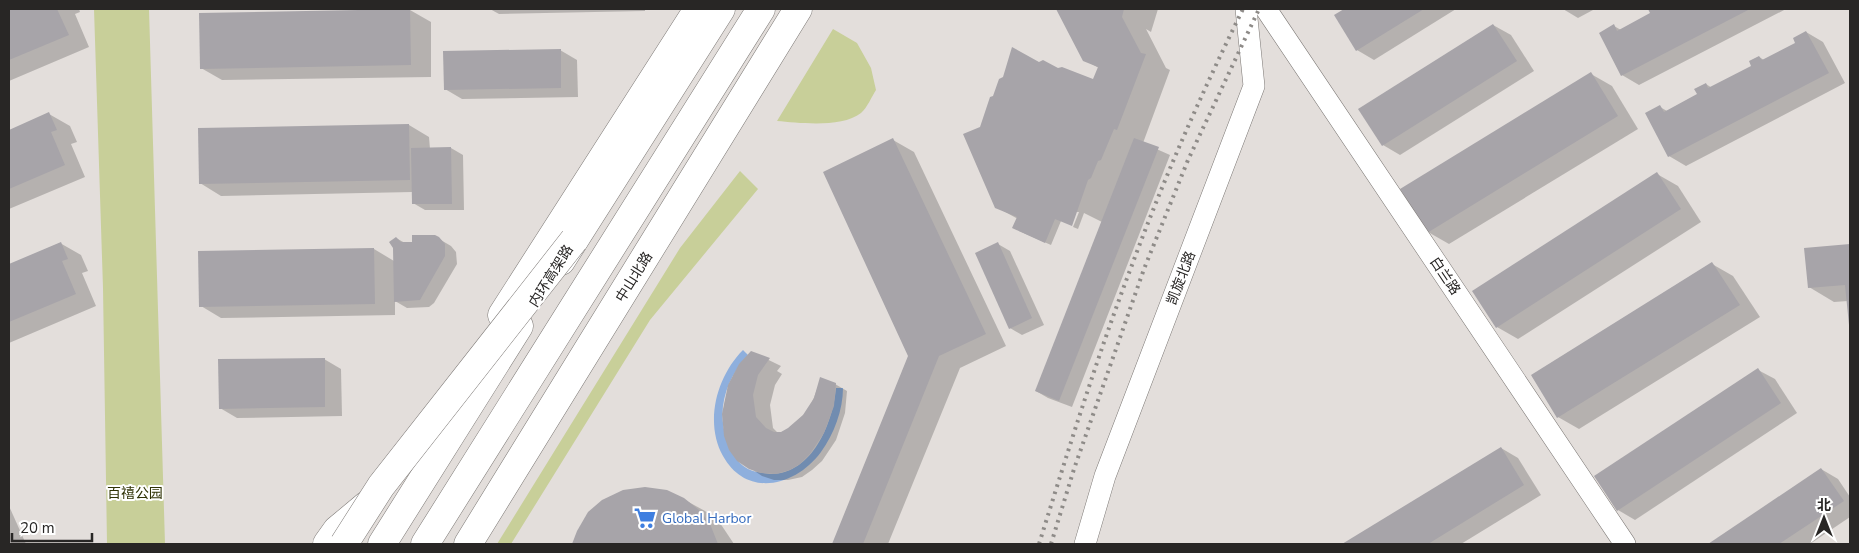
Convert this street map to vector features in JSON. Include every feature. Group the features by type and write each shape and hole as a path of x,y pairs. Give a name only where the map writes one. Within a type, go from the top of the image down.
{"main road":[{"path":"356,544 698,9"},
{"name":"内环高架路","path":"382,544 721,9"},
{"path":"425,544 761,9"},
{"name":"中山北路","path":"468,544 798,9"},
{"path":"344,544 381,486 574,240"},
{"path":"327,544 337,530 395,482"},
{"path":"437,544 464,483"}],"street":[{"name":"凯旋北路","path":"1085,544 1106,476 1254,86 1246,9"},
{"name":"白兰路","path":"1266,9 1625,544"}],"green space":[{"name":"百禧公园","path":"94,9 149,9 165,544 107,544 103,288"},
{"path":"833,29 857,43 871,68 876,90 867,105 861,113 853,118 832,123 777,121"},
{"path":"740,171 758,189 650,320 511,544 497,544 680,248"}],"water":[{"path":"743,350 748,355 733,376 728,387 724,399 723,424 726,437 734,455 742,465 750,470 770,474 785,472 798,466 818,444 830,416 836,388 843,388 843,396 834,430 826,445 811,464 785,480 772,483 758,483 745,478 733,470 717,443 714,429 716,400 726,373"}],"building":[{"path":"9,9 57,9 69,35 9,60"},
{"path":"410,9 411,65 200,69 199,13"},
{"path":"1056,9 1124,9 1122,17 1141,53 1146,54 1117,130 1114,129 1101,160 1098,161 1091,178 1088,180 1072,226 1055,219 1045,243 1012,228 1017,217 995,208 963,134 980,127 990,97 993,96 999,79 1003,77 1012,47 1039,62 1043,60 1058,68 1062,67 1093,79 1098,67 1083,61"},
{"path":"1344,9 1424,9 1356,51 1334,15"},
{"path":"1648,9 1750,9 1621,76 1599,33 1614,24 1617,31 1650,13"},
{"path":"1493,24 1517,61 1382,146 1358,109"},
{"path":"1806,31 1829,73 1668,157 1645,113 1660,105 1664,112 1697,94 1694,89 1706,83 1708,88 1751,66 1749,61 1759,56 1762,60 1795,43 1793,38"},
{"path":"561,49 561,88 444,90 443,51"},
{"path":"1591,72 1618,116 1427,233 1400,189"},
{"path":"49,112 57,130 51,132 65,165 9,189 9,130"},
{"path":"409,124 410,180 199,184 198,128"},
{"path":"893,138 986,334 939,356 863,544 832,544 908,356 823,172"},
{"path":"1134,138 1159,147 1059,401 1035,391"},
{"path":"451,147 452,204 412,204 411,148"},
{"path":"1657,172 1681,209 1496,328 1472,291"},
{"path":"412,235 435,235 439,237 445,244 445,256 420,300 394,302 393,248 389,242 396,237 401,242 412,242"},
{"path":"61,242 68,259 62,261 76,294 9,322 9,264"},
{"path":"998,242 1032,318 1009,329 975,253"},
{"path":"1850,244 1849,325 1845,285 1808,288 1804,248"},
{"path":"374,248 375,304 199,307 198,251"},
{"path":"1712,262 1740,305 1557,418 1531,375"},
{"path":"751,351 770,358 758,375 753,395 756,417 766,428 774,432 781,432 788,428 803,415 814,398 820,377 836,383 834,406 824,433 810,454 800,464 790,470 776,474 761,473 749,469 737,461 729,450 724,436 722,414 728,385 739,364"},
{"path":"325,358 325,407 219,409 218,359"},
{"path":"1758,368 1781,403 1617,511 1594,476"},
{"path":"1501,447 1524,485 1428,544 1342,544"},
{"path":"1821,468 1844,501 1779,544 1708,544"},
{"name":"Global Harbor","path":"645,487 667,490 684,498 699,510 710,524 718,544 572,544 588,512 602,500 623,490"}],"railway":[{"path":"1039,544 1095,369 1144,232 1184,136 1243,9"},
{"path":"1051,544 1074,469 1144,269 1188,160 1259,9"}],"place":[{"name":"Global Harbor","path":"645,518"}]}
